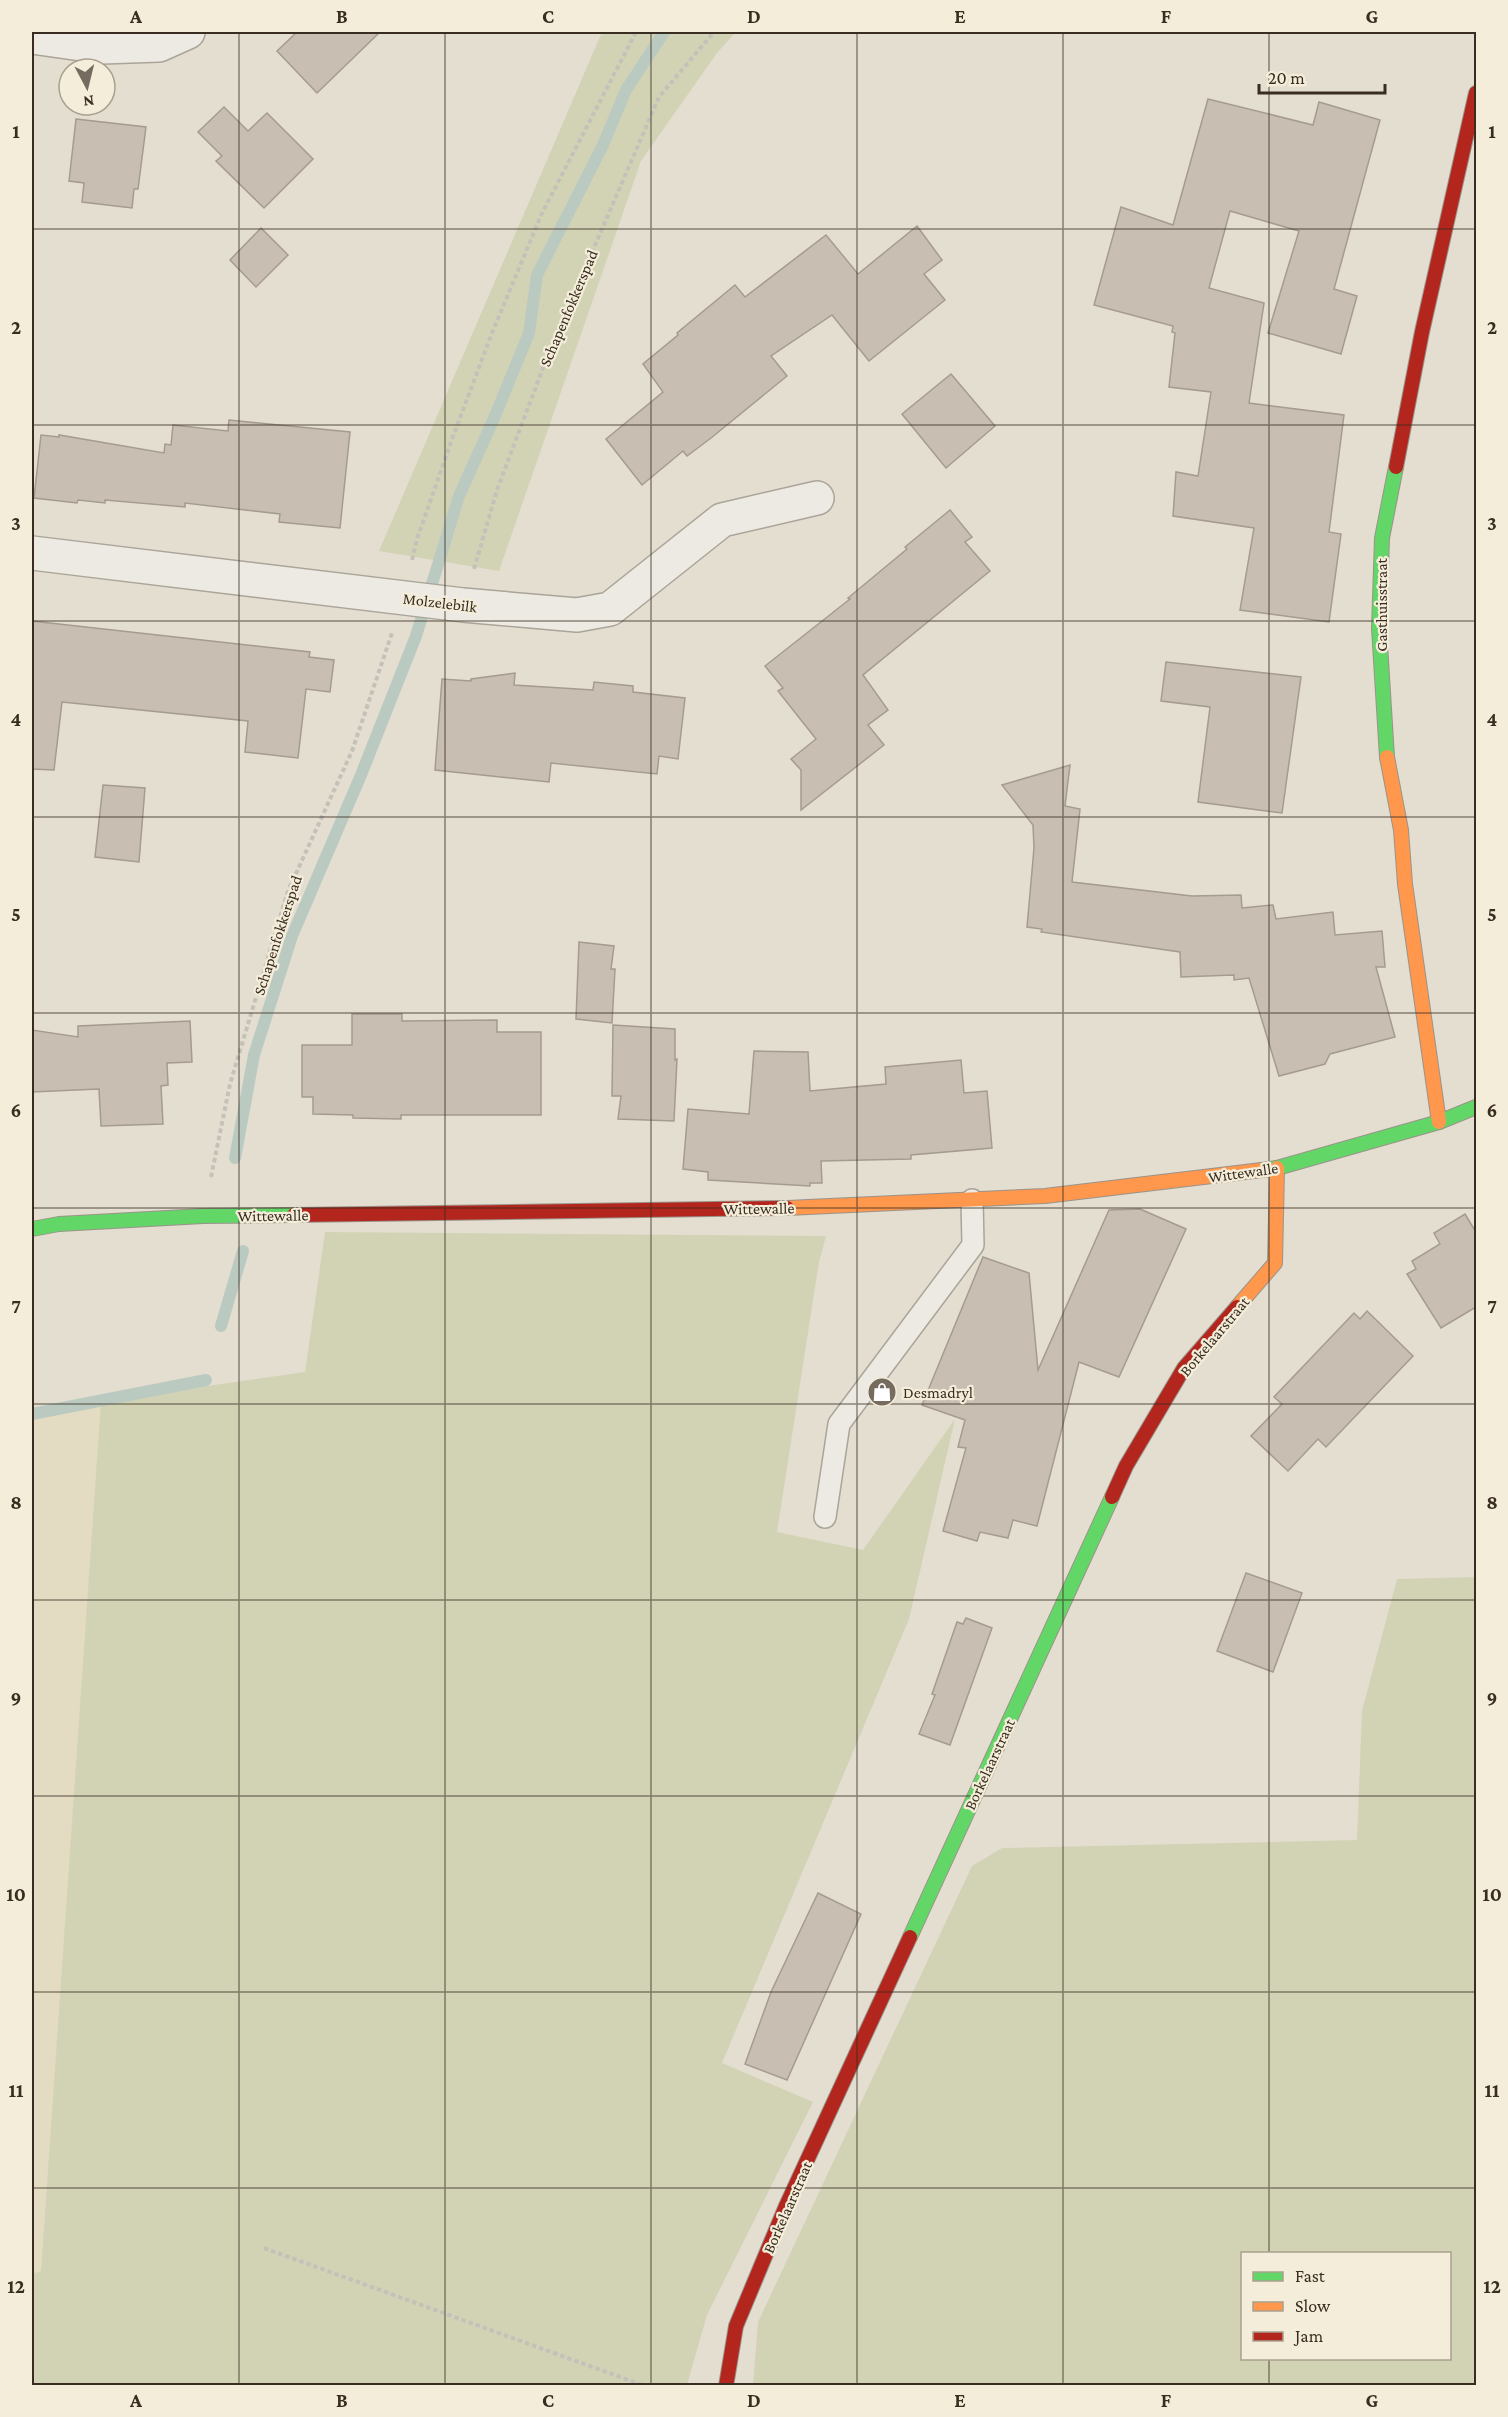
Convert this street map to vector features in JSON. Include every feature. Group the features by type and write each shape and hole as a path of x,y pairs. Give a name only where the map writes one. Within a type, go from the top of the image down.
{"street":[{"path":"32,37 102,47 159,45 188,32"},
{"name":"Gasthuisstraat","path":"1439,1122 1405,885 1401,830 1386,749 1379,628 1382,550 1422,332 1476,93"},
{"name":"Molzelebilk","path":"32,553 434,601 577,615 610,609 722,520 817,498"},
{"name":"Wittewalle","path":"32,1229 59,1224 203,1216 833,1208 1046,1196 1277,1168 1439,1122 1476,1107"},
{"name":"Borkelaarstraat","path":"726,2385 736,2326 786,2206 1126,1466 1184,1368 1275,1263 1277,1168"}],"lane":[{"path":"825,1517 839,1424 973,1245 972,1200"}],"path":[{"path":"434,601 417,539 492,333 542,213 636,32"},
{"name":"Schapenfokkerspad","path":"203,1216 230,1084 288,891 352,751 497,490 549,352 659,97 714,32"},
{"path":"264,2248 645,2385"}],"shaded area":[{"path":"101,1401 41,2271 32,2274 32,1414"}],"green space":[{"path":"602,32 736,32 717,53 641,161 499,571 379,551"},
{"path":"325,1232 826,1236 819,1262 777,1532 863,1550 955,1419 909,1619 722,2063 813,2102 707,2315 687,2385 32,2385 32,2274 41,2271 101,1401 305,1372"},
{"path":"1476,1577 1476,2385 753,2385 758,2322 972,1866 1002,1848 1357,1840 1362,1711 1397,1579"}],"building":[{"path":"297,32 380,32 317,93 277,51"},
{"path":"1208,99 1313,125 1319,102 1380,120 1334,289 1357,296 1341,354 1268,333 1299,231 1230,211 1209,288 1264,303 1249,403 1344,415 1329,532 1341,534 1329,622 1240,610 1254,528 1173,516 1176,472 1198,476 1211,392 1169,387 1175,333 1172,332 1173,326 1094,305 1121,207 1173,225"},
{"path":"224,107 248,131 267,113 313,159 264,208 216,161 222,156 198,132"},
{"path":"76,119 146,127 138,189 134,189 132,208 82,202 84,183 69,181"},
{"path":"917,226 942,260 924,274 945,300 869,361 832,315 771,356 787,376 711,438 687,456 683,451 642,485 606,439 663,392 643,364 735,285 745,297 826,235 858,274"},
{"path":"261,228 288,255 256,287 230,260"},
{"path":"951,374 995,426 946,468 902,414"},
{"path":"229,420 350,432 340,528 279,522 280,514 185,503 185,507 105,500 105,503 78,500 77,503 34,498 41,435 59,437 59,435 164,453 165,444 171,445 173,425 228,431"},
{"path":"950,510 972,537 965,542 990,571 863,675 888,710 868,725 884,745 801,810 801,770 791,759 816,739 778,691 783,688 765,666 850,599 848,598 907,549 905,547"},
{"path":"32,621 310,652 309,657 334,660 330,692 306,689 298,758 245,752 248,721 62,702 54,770 32,769"},
{"path":"1166,662 1301,677 1282,813 1198,802 1210,707 1161,701"},
{"path":"515,673 514,685 593,690 594,682 633,686 633,692 685,698 678,759 659,756 657,774 551,763 549,782 435,770 442,679 471,681 471,679"},
{"path":"1070,765 1065,806 1080,809 1072,882 1192,896 1241,895 1242,908 1273,905 1276,919 1333,912 1335,935 1382,931 1385,967 1376,967 1395,1037 1330,1054 1325,1064 1279,1076 1249,978 1234,980 1234,975 1181,977 1180,952 1041,932 1042,929 1027,927 1034,848 1033,825 1002,785"},
{"path":"103,785 145,788 139,862 95,857"},
{"path":"579,942 614,946 611,969 615,969 612,1023 576,1019"},
{"path":"352,1014 402,1014 402,1021 497,1020 497,1032 541,1032 541,1115 401,1115 401,1119 313,1114 313,1097 302,1097 302,1045 352,1045"},
{"path":"190,1021 192,1062 167,1063 168,1085 161,1086 163,1124 101,1126 99,1089 32,1092 32,1030 78,1037 78,1026"},
{"path":"613,1025 675,1029 675,1060 677,1059 674,1121 618,1119 621,1096 612,1096"},
{"path":"754,1051 808,1052 810,1091 886,1084 885,1067 961,1060 964,1093 987,1091 992,1148 911,1155 911,1159 821,1161 822,1183 810,1183 810,1186 708,1180 708,1172 683,1169 688,1109 749,1114"},
{"path":"1140,1209 1186,1229 1119,1377 1079,1362 1037,1526 1013,1520 1008,1538 980,1532 977,1541 943,1531 966,1448 958,1447 965,1420 922,1405 983,1257 1029,1273 1038,1370 1109,1210"},
{"path":"1465,1214 1474,1229 1476,1228 1476,1307 1441,1328 1407,1274 1416,1269 1412,1261 1440,1244 1434,1233"},
{"path":"1367,1311 1413,1356 1326,1447 1318,1439 1288,1471 1251,1436 1282,1404 1274,1397 1354,1313 1360,1319"},
{"path":"1246,1573 1302,1593 1273,1672 1217,1651"},
{"path":"966,1618 992,1628 950,1745 919,1734 935,1695 932,1694 957,1622 963,1624"},
{"path":"818,1893 861,1914 787,2080 745,2064 771,1992"}],"waterway":[{"path":"235,1158 254,1055 292,936 361,775 416,636 459,496 529,333 537,275 603,145 626,90 664,32"},
{"path":"221,1326 243,1251"},
{"path":"32,1414 206,1380"}],"traffic: fast":[{"path":"1387,757 1379,628 1382,538 1396,467"},
{"path":"1262,1170 1277,1168 1439,1122 1476,1107"},
{"path":"32,1229 59,1224 203,1216 294,1215"},
{"path":"910,1937 1112,1497"}],"traffic: slow":[{"path":"1387,757 1401,830 1405,884 1439,1122"},
{"path":"1237,1307 1275,1263 1277,1168"},
{"path":"787,1208 1045,1196 1262,1170"}],"traffic: jam":[{"path":"1396,467 1422,332 1476,93"},
{"path":"294,1215 787,1208"},
{"path":"1112,1497 1126,1466 1184,1368 1237,1307"},
{"path":"726,2386 736,2326 786,2206 910,1937"}],"place":[{"name":"Desmadryl","path":"882,1392"}]}
